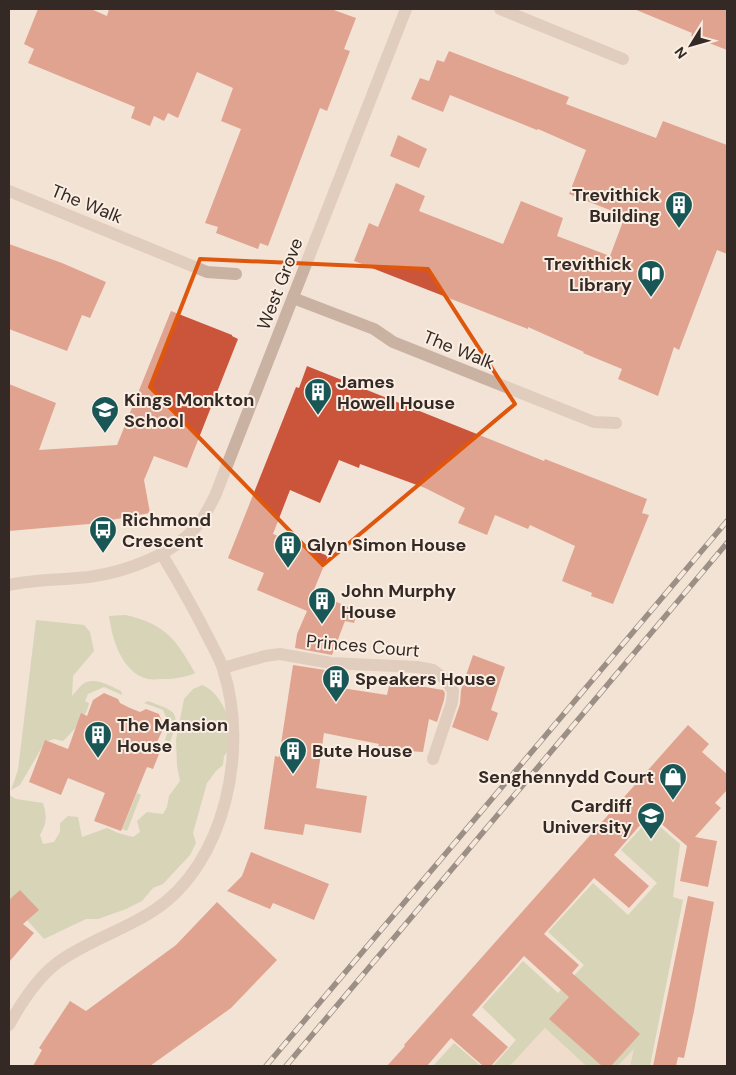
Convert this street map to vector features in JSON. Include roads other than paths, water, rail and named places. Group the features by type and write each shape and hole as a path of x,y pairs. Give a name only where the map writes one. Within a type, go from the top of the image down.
{"street":[{"name":"West Grove","path":"9,585 104,574 140,563 161,553 186,537 196,528 215,496 406,9"},
{"path":"500,9 623,59"},
{"name":"The Walk","path":"9,191 207,272 236,274"},
{"name":"The Walk","path":"293,298 374,329 393,342 594,422 616,424"},
{"path":"9,1025 28,994 58,963 152,912 168,901 182,887 206,851 224,804 231,777 234,719 223,668 161,553"},
{"name":"Princes Court","path":"223,668 264,656 280,654 331,663 417,667 432,670 446,680 453,691 452,702 433,758"}],"railway":[{"path":"266,1066 727,521"},
{"path":"286,1066 727,543"}],"place":[{"name":"Trevithick Building","path":"679,229"},
{"name":"Trevithick Library","path":"651,298"},
{"name":"James Howell House","path":"318,416"},
{"name":"Kings Monkton School","path":"105,434"},
{"name":"Richmond Crescent","path":"103,554"},
{"name":"Glyn Simon House","path":"288,569"},
{"name":"John Murphy House","path":"322,625"},
{"name":"Speakers House","path":"336,703"},
{"name":"The Mansion House","path":"98,759"},
{"name":"Bute House","path":"293,775"},
{"name":"Senghennydd Court","path":"673,801"},
{"name":"Cardiff University","path":"651,840"}]}
